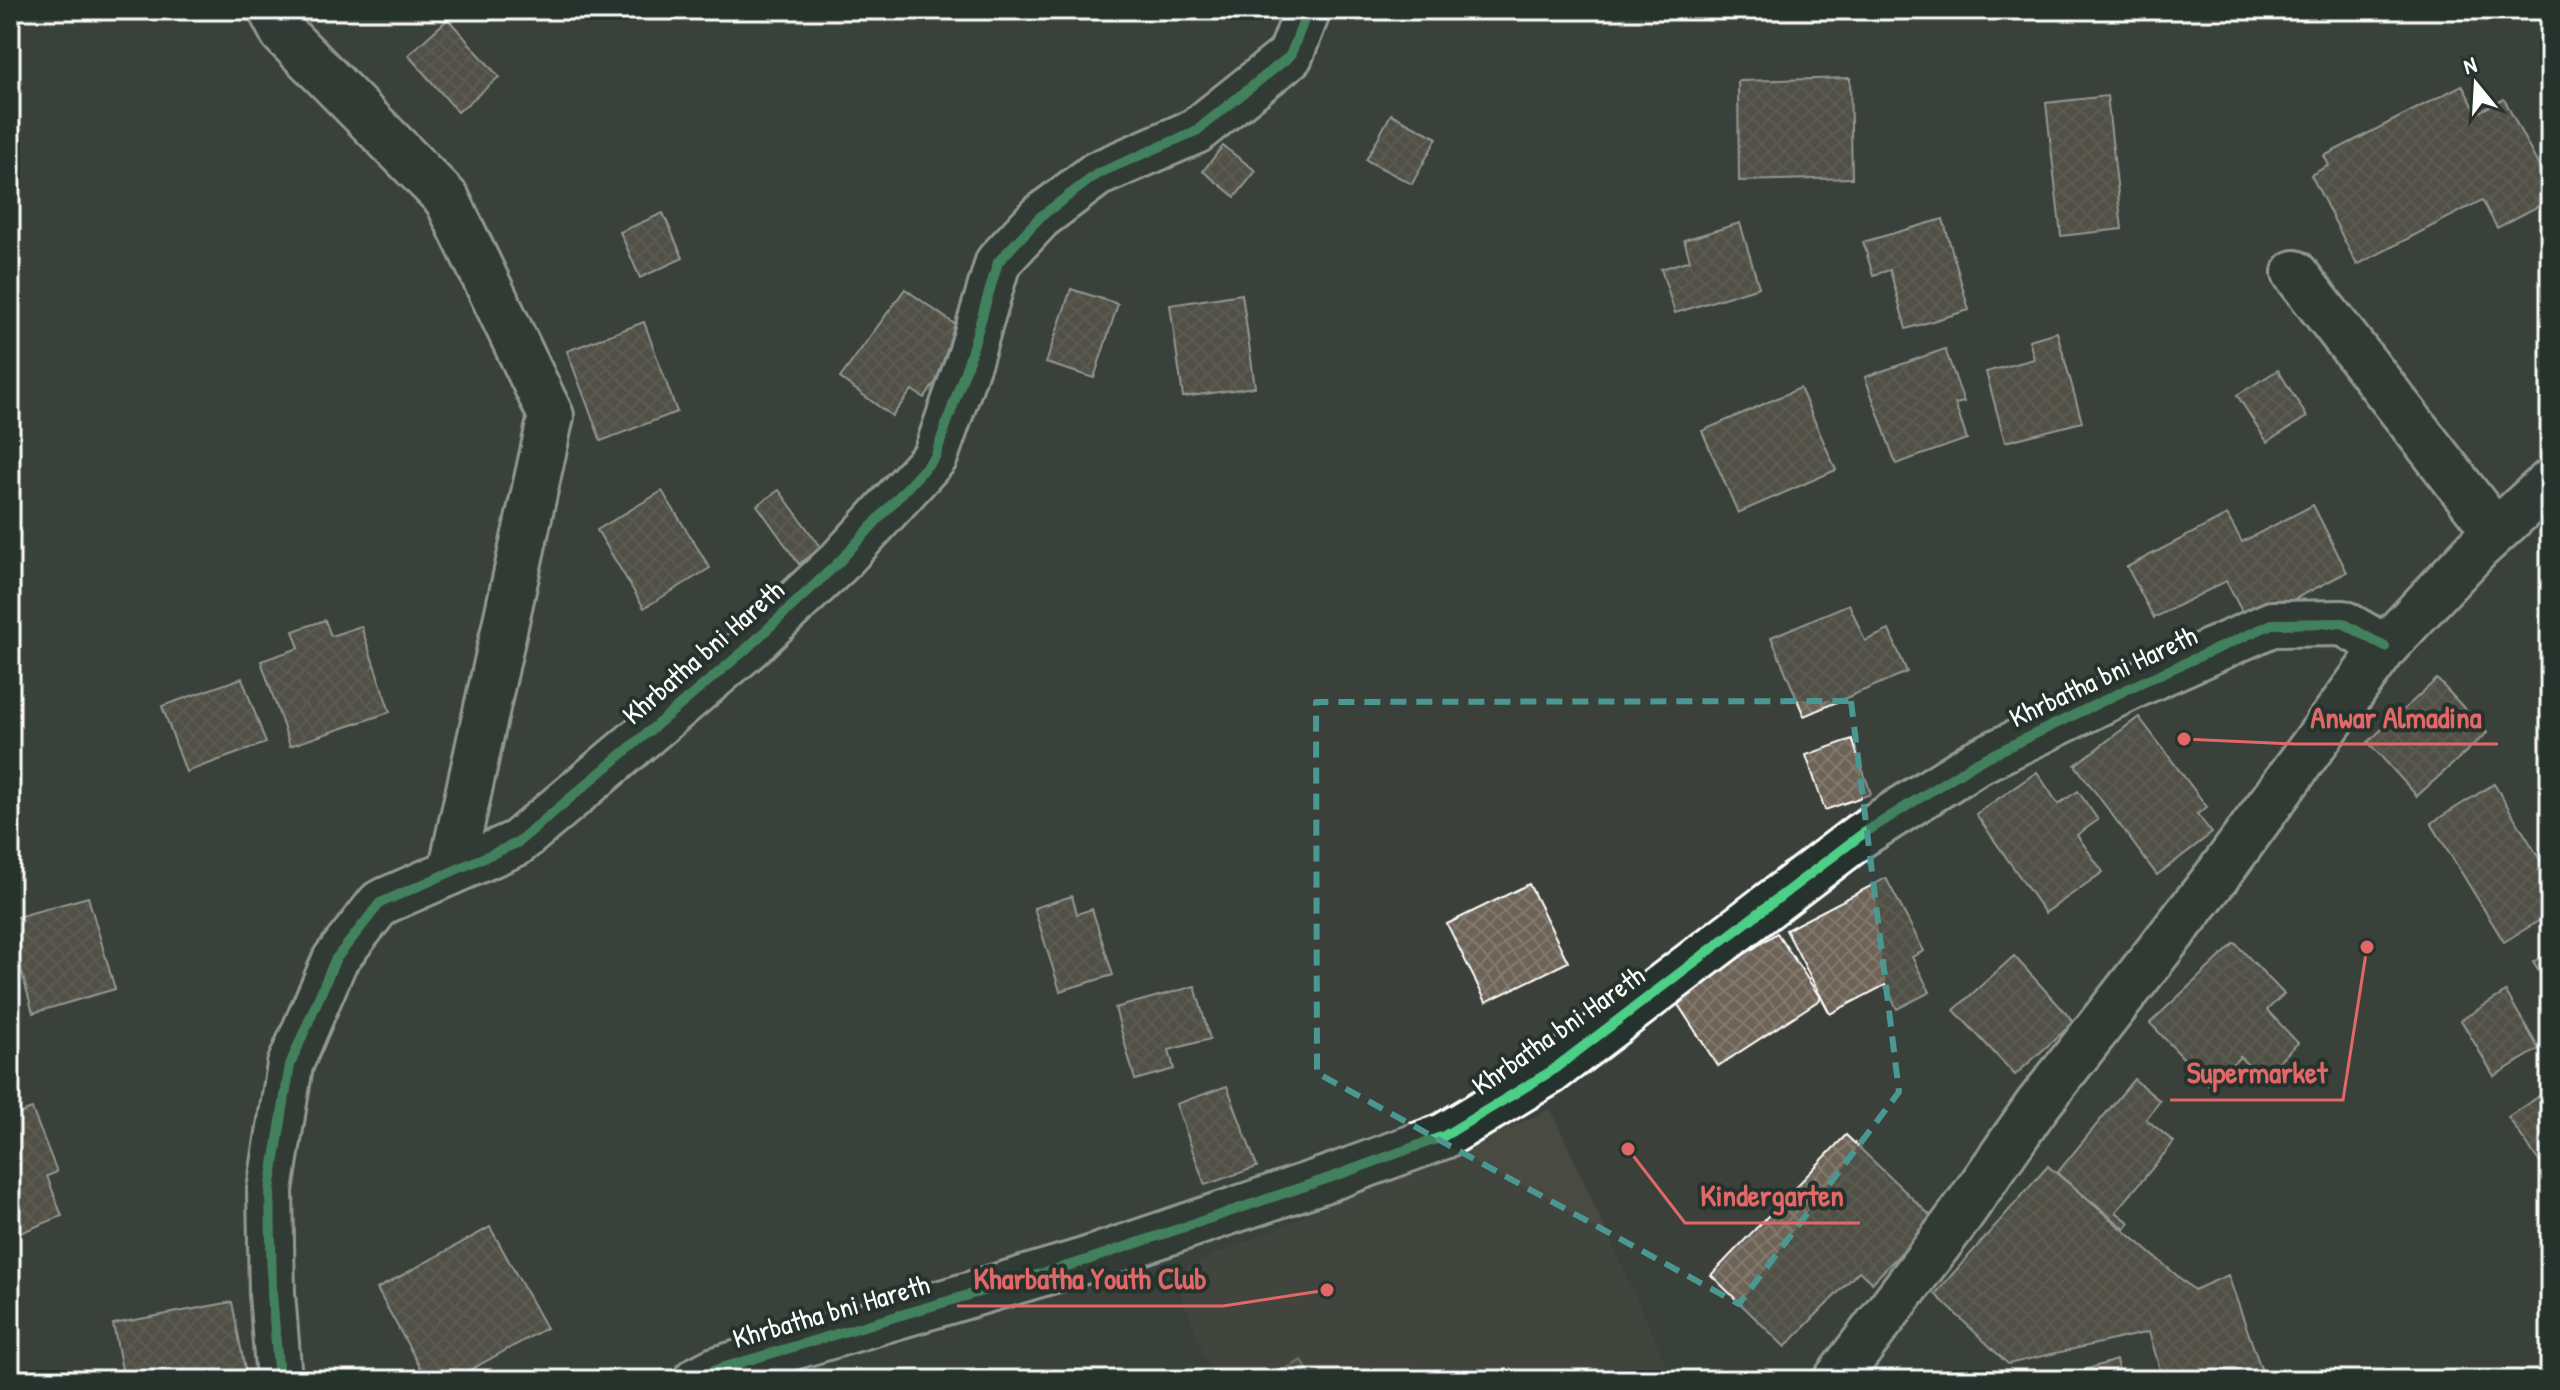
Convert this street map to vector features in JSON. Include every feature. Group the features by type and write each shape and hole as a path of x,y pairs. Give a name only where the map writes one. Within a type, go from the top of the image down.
{"street":[{"path":"271,10 283,33 447,199 551,416 451,872"},
{"name":"Khrbatha bni Hareth","path":"279,1380 272,1294 270,1190 290,1065 335,960 380,903 517,843 744,651 839,562 935,457 970,357 998,262 1040,217 1097,174 1196,131 1290,56 1308,10"},
{"path":"2295,273 2495,531"},
{"path":"1836,1380 1957,1220 2036,1107 2218,875 2385,647 2495,531 2550,482"},
{"name":"Khrbatha bni Hareth","path":"696,1380 715,1370 1084,1261 1444,1136 1550,1072 1861,835 1975,763 2140,683 2272,624 2343,623 2385,647"}],"highlighted area":[{"path":"1851,701 1899,1092 1739,1304 1317,1073 1316,702"}],"shaded area":[{"path":"1551,1109 1673,1380 1213,1380 1174,1273"}],"green space":[{"path":"1302,1360 1313,1380 1265,1380"}],"building":[{"path":"448,19 499,77 458,112 408,55"},
{"path":"1850,78 1852,178 1739,181 1738,81"},
{"path":"2462,85 2477,113 2504,99 2550,188 2550,200 2497,228 2482,200 2357,265 2311,175 2329,165 2324,156"},
{"path":"2107,96 2122,229 2061,236 2046,103"},
{"path":"1391,114 1437,138 1412,184 1366,160"},
{"path":"1223,146 1256,171 1235,197 1203,171"},
{"path":"663,213 683,258 640,278 620,232"},
{"path":"1943,219 1969,310 1906,329 1890,270 1873,275 1863,242"},
{"path":"1740,223 1759,287 1675,313 1661,269 1690,260 1684,240"},
{"path":"905,289 970,335 924,398 912,390 892,416 840,378"},
{"path":"1071,289 1118,304 1094,378 1046,363"},
{"path":"1242,294 1255,387 1183,397 1170,305"},
{"path":"644,322 677,412 601,441 567,351"},
{"path":"2057,332 2082,422 2005,442 1986,372 2034,359 2029,340"},
{"path":"1945,349 1964,402 1955,404 1967,439 1896,464 1865,377"},
{"path":"2278,370 2307,417 2267,442 2237,395"},
{"path":"1800,388 1836,470 1738,513 1702,431"},
{"path":"779,490 821,548 799,564 757,505"},
{"path":"662,491 710,568 644,608 597,530"},
{"path":"2313,505 2347,572 2248,623 2226,581 2154,618 2127,567 2227,515 2242,542"},
{"path":"1849,604 1865,641 1889,630 1907,672 1804,716 1771,637"},
{"path":"325,620 331,636 361,626 390,712 290,746 261,661 299,648 293,631"},
{"path":"242,678 266,743 186,772 162,706"},
{"path":"2437,679 2487,733 2417,796 2368,742"},
{"path":"2139,717 2207,807 2197,814 2212,833 2157,875 2075,765"},
{"path":"1852,739 1871,794 1825,810 1806,755"},
{"path":"2037,772 2058,804 2078,791 2098,820 2077,835 2103,872 2045,913 1976,814"},
{"path":"2494,784 2550,876 2550,914 2504,942 2431,823"},
{"path":"1886,878 1924,951 1912,957 1930,992 1897,1009 1885,985 1830,1014 1786,930"},
{"path":"1529,884 1568,962 1486,1002 1447,924"},
{"path":"1072,896 1077,914 1092,909 1113,975 1060,991 1034,908"},
{"path":"88,897 115,989 33,1013 10,919"},
{"path":"1777,933 1821,999 1718,1066 1675,1000"},
{"path":"2235,943 2284,994 2267,1010 2298,1043 2261,1079 2240,1057 2210,1086 2150,1023"},
{"path":"2550,952 2550,990 2533,962"},
{"path":"2014,956 2074,1022 2015,1075 1954,1010"},
{"path":"1195,986 1210,1039 1169,1050 1174,1069 1135,1080 1115,1008"},
{"path":"2506,992 2539,1049 2494,1076 2461,1020"},
{"path":"2134,1079 2160,1101 2146,1119 2174,1142 2116,1212 2130,1223 2125,1229 2057,1173"},
{"path":"1227,1086 1257,1167 1205,1185 1176,1104"},
{"path":"2548,1090 2550,1093 2550,1177 2508,1117"},
{"path":"32,1109 57,1172 47,1176 62,1216 10,1237 10,1117"},
{"path":"1846,1135 1934,1219 1872,1283 1859,1271 1785,1347 1711,1275"},
{"path":"2048,1166 2194,1290 2228,1275 2265,1380 2163,1380 2149,1332 2008,1364 1935,1294"},
{"path":"490,1227 546,1328 452,1380 427,1380 377,1289"},
{"path":"232,1302 247,1380 124,1380 113,1324"},
{"path":"2116,1360 2122,1380 2077,1380 2075,1373"}],"cycle path":[{"path":"279,1380 272,1294 270,1190 290,1065 335,960 380,903 517,843 744,651 839,562 935,457 970,357 998,262 1040,217 1097,174 1196,131 1290,56 1308,10"},
{"path":"696,1380 715,1370 1084,1261 1444,1136 1550,1072 1861,835 1975,763 2140,683 2272,624 2343,623 2385,647"}],"place":[{"name":"Anwar Almadina","path":"2184,739"},
{"name":"Supermarket","path":"2367,947"},
{"name":"Kindergarten","path":"1628,1149"},
{"name":"Kharbatha Youth Club","path":"1327,1290"}]}
